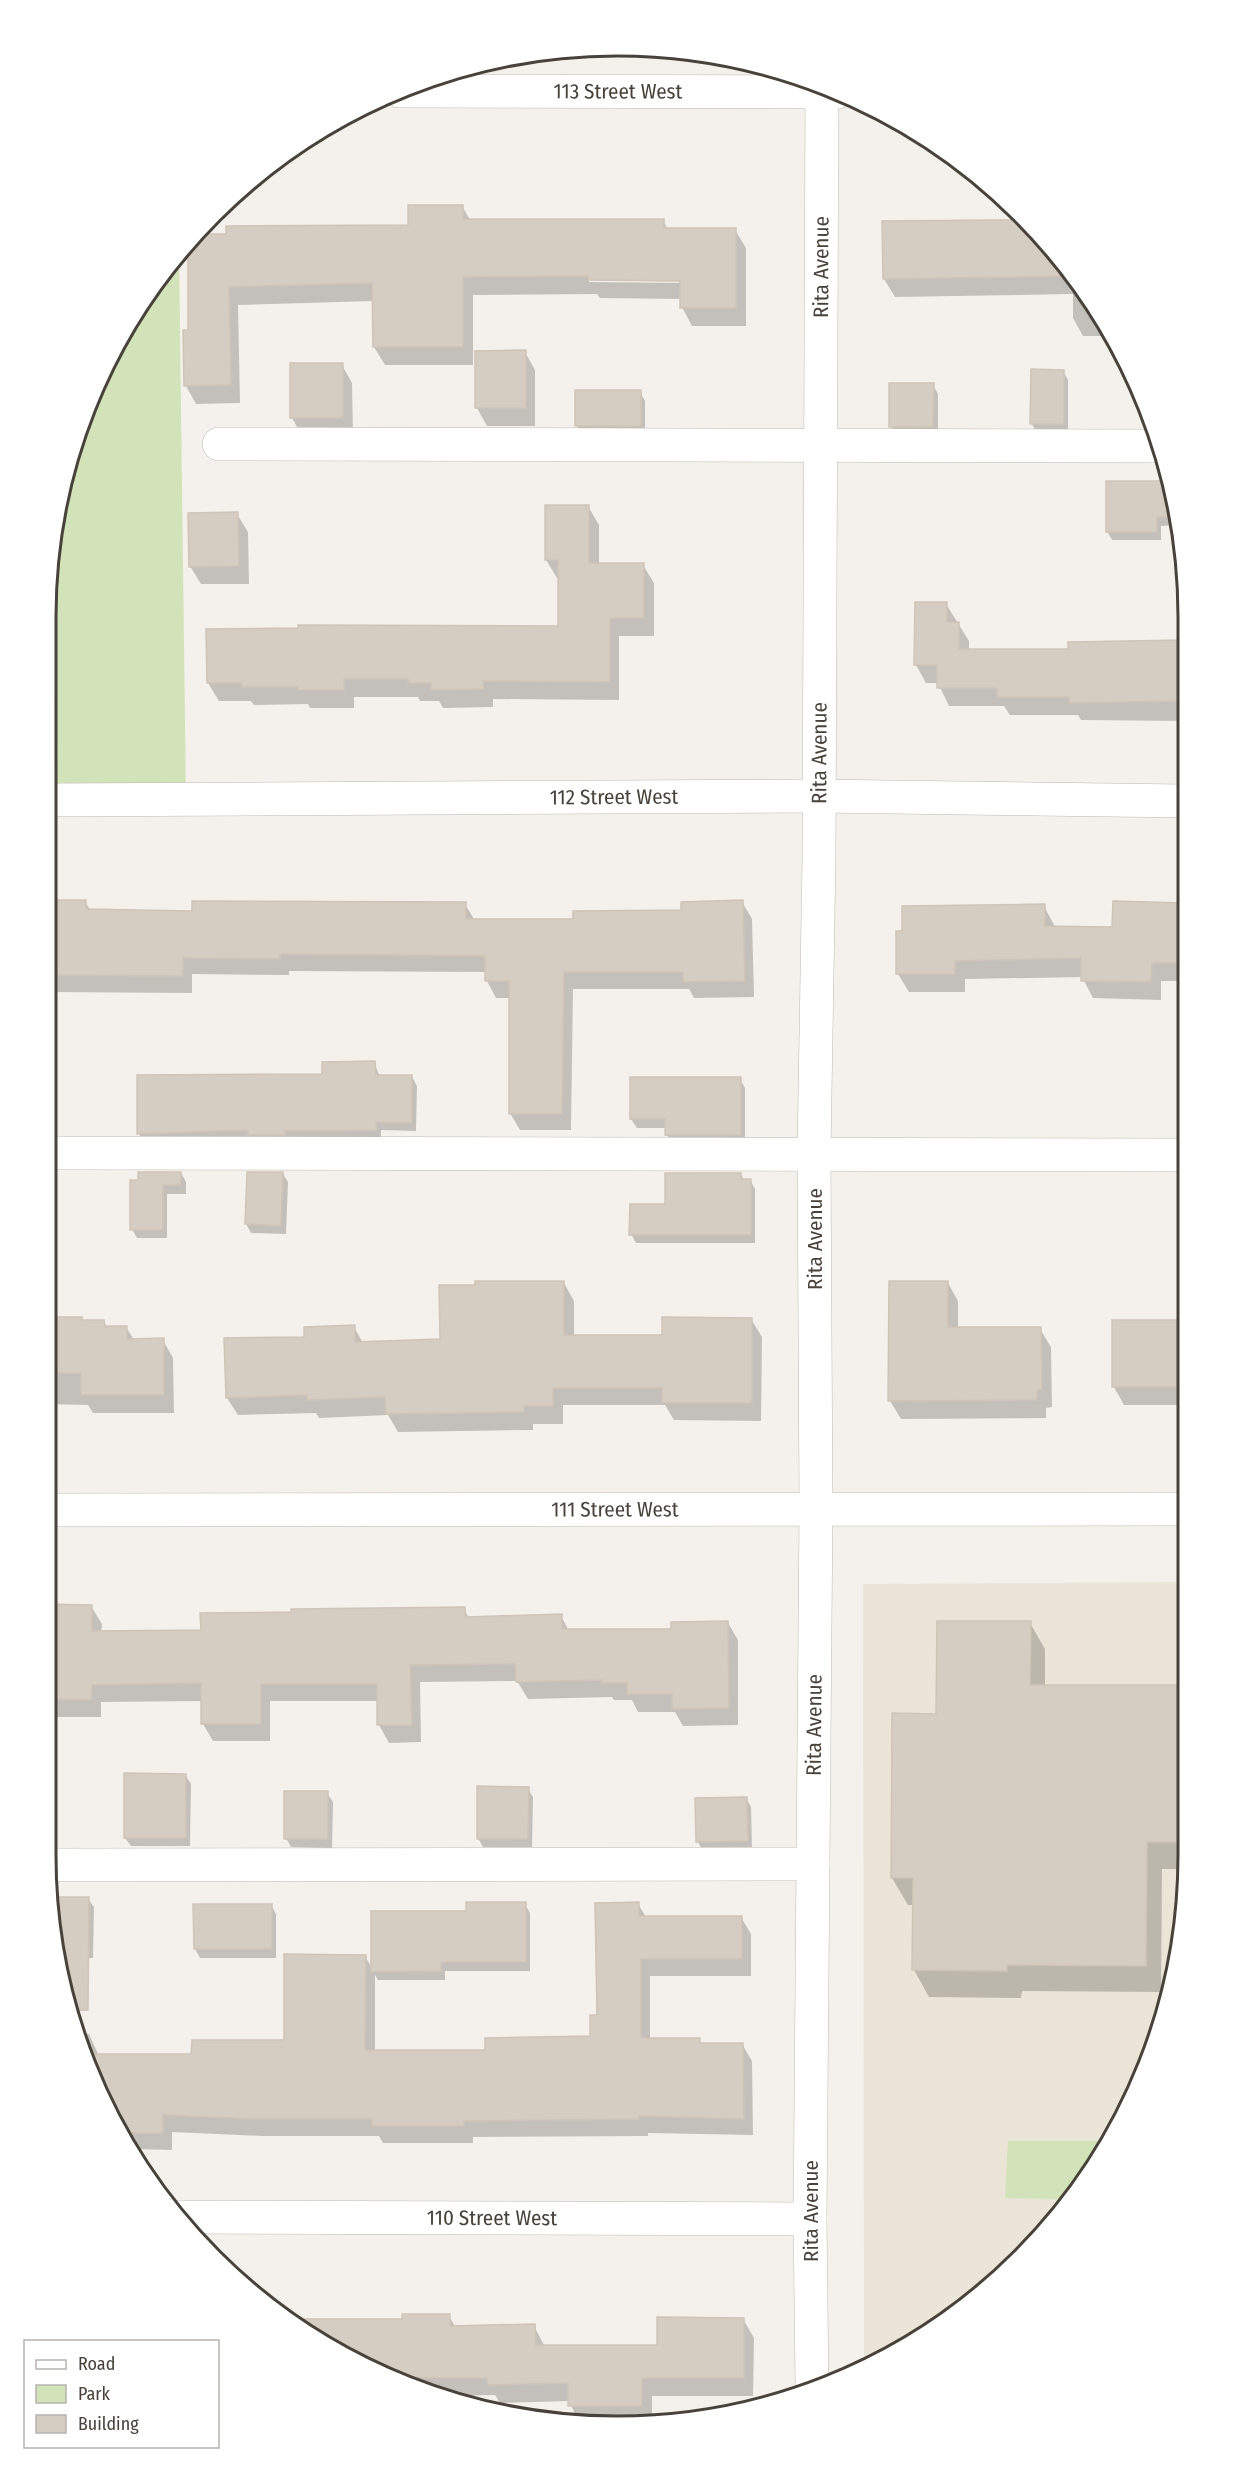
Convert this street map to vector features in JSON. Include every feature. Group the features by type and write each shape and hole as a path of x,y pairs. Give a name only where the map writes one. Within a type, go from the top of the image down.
{"street":[{"name":"113 Street West","path":"420,91 810,90"},
{"name":"Rita Avenue","path":"812,2381 810,2219 816,1508 814,1153 819,796 820,446 827,96"},
{"path":"219,444 1151,446"},
{"name":"112 Street West","path":"56,800 819,796 1178,801"},
{"path":"56,1153 1178,1155"},
{"name":"111 Street West","path":"56,1510 1178,1509"},
{"path":"56,1865 813,1864"},
{"name":"110 Street West","path":"188,2217 810,2219"}],"shaded area":[{"path":"1178,1582 1178,1856 1173,1929 1158,2001 1135,2070 1120,2104 1083,2167 1062,2197 1013,2252 958,2301 928,2322 864,2359 863,1584"}],"green space":[{"path":"179,265 186,799 56,800 57,580 66,507 85,436 113,368 150,305"},
{"path":"1008,2141 1099,2141 1060,2199 1005,2198"}],"building":[{"path":"408,205 463,205 463,219 664,219 664,228 736,228 736,308 680,308 680,281 588,280 588,276 463,277 463,347 373,347 372,283 229,287 231,385 184,386 183,330 188,330 188,255 207,234 226,234 226,226 408,225"},
{"path":"1013,220 1063,276 883,279 882,221"},
{"path":"526,350 526,408 475,408 475,351"},
{"path":"290,363 343,363 343,418 290,418"},
{"path":"1031,369 1064,370 1064,424 1030,424"},
{"path":"889,383 934,383 933,427 889,427"},
{"path":"575,390 641,390 641,426 575,426"},
{"path":"1106,481 1160,481 1169,517 1157,517 1157,532 1106,532"},
{"path":"545,505 589,505 589,563 644,563 644,618 610,618 610,682 483,681 484,689 431,690 431,683 408,683 408,679 344,679 344,690 298,690 298,687 242,687 242,683 207,683 206,629 298,628 298,625 558,626 558,560 545,560"},
{"path":"238,512 239,566 189,567 188,513"},
{"path":"915,602 947,602 947,622 959,622 959,649 1068,649 1068,642 1178,640 1178,701 1069,703 1069,697 997,697 997,688 937,688 937,665 914,665"},
{"path":"56,900 86,900 86,909 192,911 192,901 466,902 466,919 573,919 573,911 681,910 681,902 743,900 745,981 683,982 683,972 564,972 562,1114 509,1114 509,981 485,981 485,956 280,954 280,959 183,958 183,976 56,975"},
{"path":"1113,901 1178,903 1178,963 1152,963 1151,982 1081,981 1081,958 955,961 955,974 896,974 896,931 902,931 902,906 1045,904 1045,926 1112,927"},
{"path":"375,1061 376,1075 412,1075 412,1123 376,1122 377,1130 285,1131 285,1135 248,1135 248,1130 137,1134 137,1075 322,1074 322,1062"},
{"path":"630,1077 741,1077 741,1135 665,1135 665,1119 630,1119"},
{"path":"138,1172 181,1172 181,1185 163,1185 163,1230 130,1230 130,1180 138,1180"},
{"path":"247,1172 283,1172 281,1226 245,1224"},
{"path":"665,1173 741,1173 741,1179 751,1179 751,1235 629,1235 630,1204 665,1204"},
{"path":"475,1281 564,1281 564,1335 662,1335 662,1317 752,1318 752,1403 662,1403 662,1388 553,1388 553,1406 524,1406 524,1412 386,1414 385,1397 307,1400 307,1395 226,1398 224,1338 304,1337 304,1327 355,1325 355,1342 440,1339 439,1285 475,1285"},
{"path":"889,1281 948,1281 948,1327 1041,1327 1042,1389 1037,1390 1037,1400 888,1401"},
{"path":"56,1317 82,1317 82,1320 104,1320 105,1326 127,1326 127,1339 164,1338 164,1395 81,1395 81,1373 56,1373"},
{"path":"1112,1320 1178,1320 1178,1387 1112,1387"},
{"path":"56,1604 92,1605 92,1631 201,1630 200,1613 291,1612 291,1609 465,1607 465,1617 562,1614 562,1629 671,1629 671,1622 728,1621 729,1708 672,1709 672,1694 627,1694 627,1683 602,1683 602,1680 516,1682 515,1664 410,1665 412,1725 377,1725 377,1684 261,1684 261,1724 201,1724 201,1683 92,1685 91,1700 56,1699"},
{"path":"937,1621 1031,1621 1030,1685 1178,1685 1178,1842 1147,1842 1146,1966 1007,1965 1007,1971 912,1970 913,1878 891,1878 892,1713 936,1714"},
{"path":"124,1773 186,1774 186,1838 124,1838"},
{"path":"477,1786 529,1787 528,1839 477,1839"},
{"path":"284,1791 328,1791 328,1839 284,1839"},
{"path":"747,1797 748,1841 696,1842 695,1798"},
{"path":"57,1897 89,1897 88,2010 78,2011 75,2001 66,1965"},
{"path":"466,1902 526,1902 526,1962 441,1962 441,1971 371,1972 371,1911 466,1911"},
{"path":"639,1902 639,1916 742,1916 742,1959 641,1959 641,2038 700,2038 700,2043 743,2043 744,2119 639,2116 639,2119 464,2121 464,2126 372,2126 372,2119 252,2119 163,2115 163,2133 129,2133 113,2104 92,2054 191,2054 192,2040 284,2040 284,1954 366,1955 365,2050 485,2050 485,2038 590,2036 590,2015 597,2015 595,1903"},
{"path":"193,1904 272,1904 272,1949 194,1949"},
{"path":"402,2314 450,2314 450,2326 535,2324 536,2345 657,2345 657,2317 744,2318 744,2378 642,2378 642,2406 568,2406 568,2383 488,2385 487,2378 412,2378 368,2359 301,2319 402,2319"}]}
